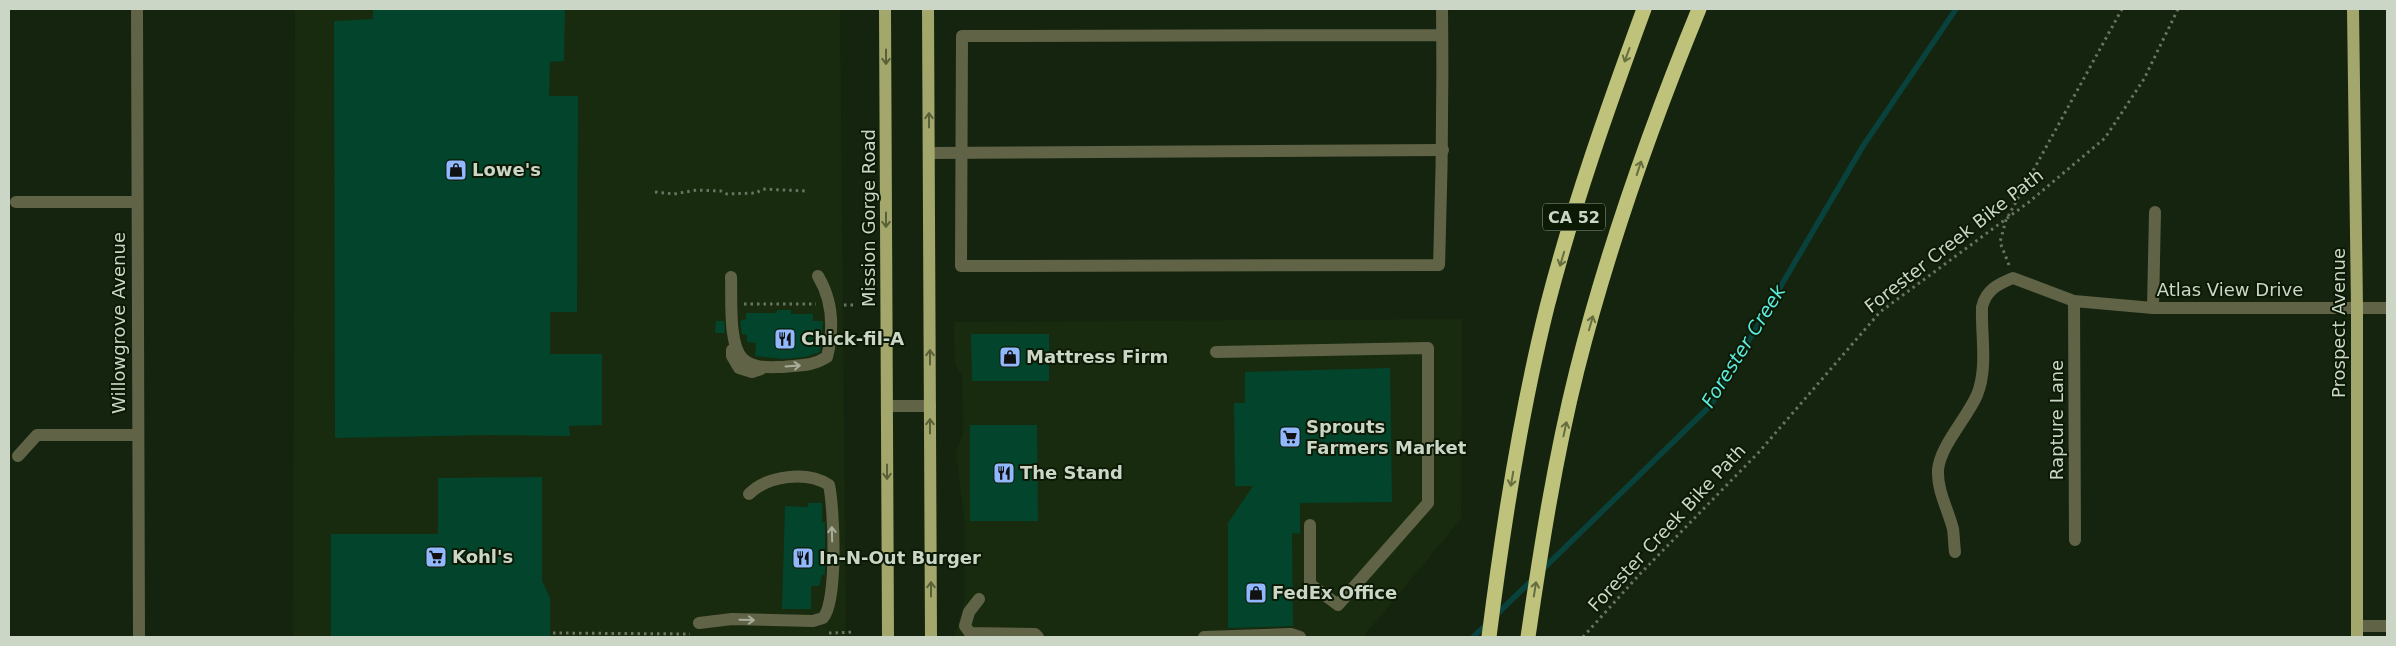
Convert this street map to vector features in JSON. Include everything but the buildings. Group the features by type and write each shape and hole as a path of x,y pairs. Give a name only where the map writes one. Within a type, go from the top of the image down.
{"highway":[{"name":"CA 52","path":"1489,637 1502,535 1520,431 1548,306 1603,122 1644,9"},
{"name":"CA 52","path":"1528,637 1546,516 1577,370 1607,266 1663,97 1698,9"}],"main road":[{"name":"Mission Gorge Road","path":"885,9 888,637"},
{"path":"928,9 931,637"},
{"name":"Prospect Avenue","path":"2353,9 2357,308 2357,632"}],"street":[{"name":"Willowgrove Avenue","path":"137,9 139,637"},
{"path":"1442,9 1443,150 1440,265 961,266 962,36 1442,35"},
{"path":"929,153 1443,150"},
{"path":"16,202 137,202"},
{"path":"2153,308 2155,212"},
{"path":"731,277 732,356 739,368 752,372 768,368 816,364 827,357 832,338 830,305 827,291 818,276"},
{"path":"1955,552 1953,529 1940,491 1938,469 1942,455 1962,424 1980,386 1983,366 1984,300 1993,286 2013,278"},
{"name":"Atlas View Drive","path":"2013,278 2074,300 2153,308 2387,308"},
{"name":"Rapture Lane","path":"2074,300 2075,540"},
{"path":"1216,352 1428,348 1428,503 1338,605 1310,584 1310,525"},
{"path":"887,406 930,406"},
{"path":"18,456 38,436 137,436"},
{"path":"699,623 732,620 813,620 823,618 829,609 833,575 832,498 829,485 817,478 783,478 756,488 749,494"},
{"path":"979,598 969,612 965,626 970,633 1035,634 1038,637"},
{"path":"2357,632 2387,626"},
{"path":"1204,637 1291,634 1300,637"}],"path":[{"path":"2013,278 2000,242 2006,220 2122,9"},
{"name":"Forester Creek Bike Path","path":"1583,637 1639,575 1759,452 1880,312 2006,220 2105,138 2144,79 2178,9"},
{"path":"655,192 674,194 697,190 713,190 727,194 756,193 764,189 805,191"},
{"path":"732,304 856,305"}],"shaded area":[{"path":"295,9 840,9 846,637 293,637"},
{"path":"1462,319 1461,519 1363,637 954,637 965,599 965,525 956,453 963,433 962,376 955,364 954,322"}],"waterway":[{"name":"Forester Creek","path":"1541,571 1711,405 1863,146 1956,9"},
{"name":"Forester Creek","path":"1495,616 1533,579"},
{"name":"Forester Creek","path":"1473,637 1488,623"}],"place":[{"name":"Lowe's","path":"456,170"},
{"name":"Chick-fil-A","path":"785,339"},
{"name":"Mattress Firm","path":"1010,357"},
{"name":"Sprouts Farmers Market","path":"1290,437"},
{"name":"The Stand","path":"1004,473"},
{"name":"Kohl's","path":"436,557"},
{"name":"In-N-Out Burger","path":"803,558"},
{"name":"FedEx Office","path":"1256,593"}]}
